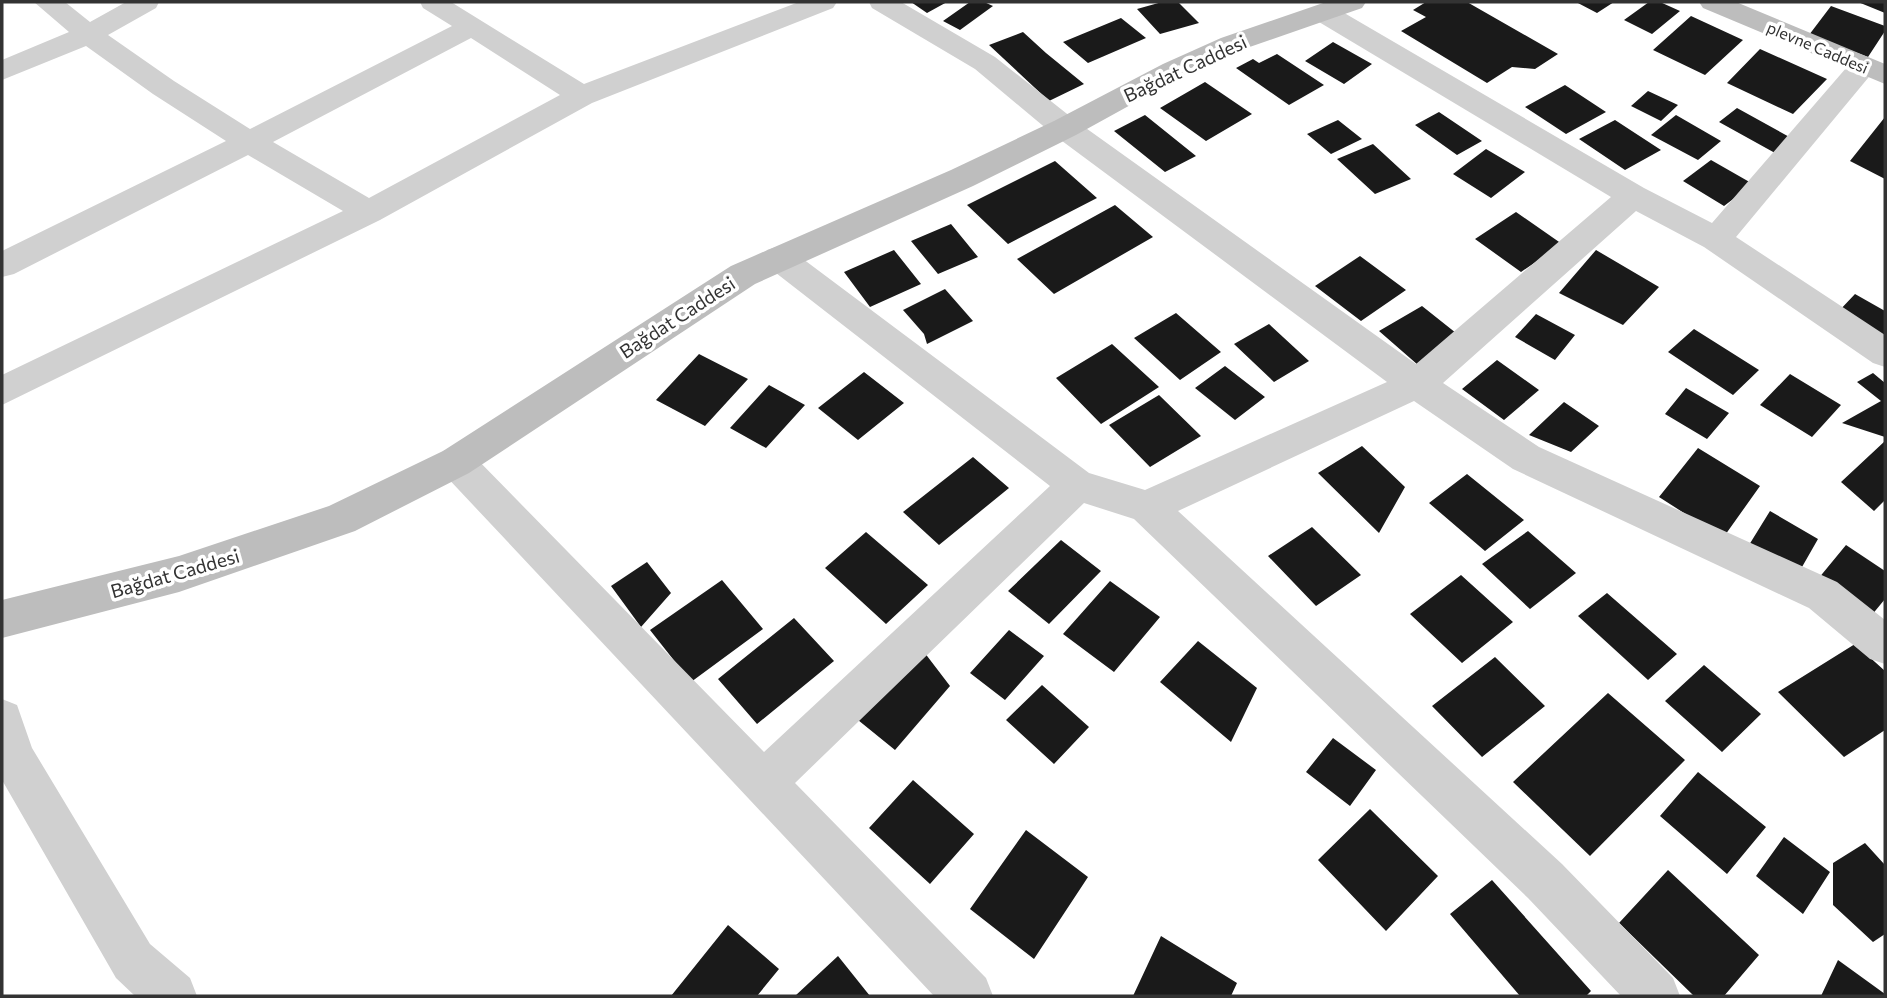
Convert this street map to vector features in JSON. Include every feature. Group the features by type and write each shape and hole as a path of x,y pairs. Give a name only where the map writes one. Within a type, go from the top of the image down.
{"street":[{"path":"48,2 88,34 249,142 369,212"},
{"path":"2,71 88,34 146,2"},
{"path":"433,2 470,28 582,96"},
{"path":"2,391 369,212 582,96 823,2"},
{"path":"882,2 985,63 1065,128 1417,384 1526,458 1823,595 1885,645"},
{"name":"plevne Caddesi","path":"1713,2 1874,71"},
{"path":"1338,7 1633,196 1716,239 1885,353"},
{"name":"Bağdat Caddesi","path":"2,619 180,574 341,519 456,462 743,275 880,216 1065,128 1163,75 1231,44 1338,7"},
{"path":"2,265 470,28"},
{"path":"1716,239 1874,71"},
{"path":"1147,507 1417,384 1633,196"},
{"path":"779,258 1077,485 1147,507 1545,881 1655,996"},
{"path":"456,462 765,781 968,996"},
{"path":"765,781 1077,485"},
{"path":"2,720 13,757 133,961 172,996"}],"building":[{"path":"911,2 947,2 927,13"},
{"path":"970,2 984,2 993,6 960,30 943,21"},
{"path":"1162,2 1178,2 1199,23 1160,34 1137,9"},
{"path":"1426,2 1467,2 1558,54 1535,69 1512,67 1487,83 1401,31 1426,17 1413,10"},
{"path":"1576,2 1614,2 1597,13"},
{"path":"1649,2 1660,2 1680,11 1652,34 1624,20"},
{"path":"1858,2 1885,2 1885,13"},
{"path":"1831,6 1885,26 1885,31 1868,57 1809,35"},
{"path":"1691,16 1743,40 1705,75 1653,50"},
{"path":"1121,18 1146,38 1088,63 1063,42"},
{"path":"1023,32 1084,84 1049,101 989,45"},
{"path":"1333,42 1372,64 1344,84 1305,61"},
{"path":"1760,49 1827,79 1793,114 1727,83"},
{"path":"1277,54 1324,85 1289,105 1236,68 1253,59 1259,63"},
{"path":"1205,82 1252,114 1206,141 1160,108"},
{"path":"1565,85 1606,112 1566,134 1525,107"},
{"path":"1648,91 1678,105 1661,121 1631,106"},
{"path":"1737,108 1793,139 1775,153 1719,122"},
{"path":"1439,112 1482,141 1457,155 1415,125"},
{"path":"1145,115 1196,156 1165,172 1114,131"},
{"path":"1676,115 1721,141 1698,160 1651,135"},
{"path":"1885,117 1885,179 1850,161"},
{"path":"1338,120 1362,139 1331,154 1307,134"},
{"path":"1615,120 1661,150 1625,170 1579,139"},
{"path":"1373,144 1411,179 1375,194 1337,159"},
{"path":"1486,149 1525,172 1491,198 1453,174"},
{"path":"1711,160 1753,184 1724,206 1683,181"},
{"path":"1055,161 1097,198 1008,244 967,205"},
{"path":"1115,205 1153,237 1054,294 1017,259"},
{"path":"1516,212 1562,244 1521,272 1475,239"},
{"path":"951,224 978,257 938,274 911,241"},
{"path":"894,250 921,284 870,307 844,272"},
{"path":"1596,250 1659,287 1623,325 1559,293"},
{"path":"1360,256 1406,290 1361,321 1315,286"},
{"path":"945,289 973,321 927,344 924,334 903,310"},
{"path":"1855,294 1885,311 1885,341 1837,313"},
{"path":"1422,306 1461,337 1418,365 1379,331"},
{"path":"1176,313 1221,352 1180,380 1134,338"},
{"path":"1536,314 1575,335 1555,360 1515,337"},
{"path":"1269,324 1309,361 1274,382 1234,344"},
{"path":"1694,329 1759,370 1733,395 1668,352"},
{"path":"1112,344 1159,387 1101,424 1056,378"},
{"path":"699,354 748,379 705,426 656,400"},
{"path":"1497,360 1539,390 1504,420 1462,389"},
{"path":"1225,366 1265,397 1235,420 1195,388"},
{"path":"864,372 904,403 858,440 818,408"},
{"path":"1873,373 1885,383 1885,437 1842,423 1881,401 1857,382"},
{"path":"1790,374 1841,405 1812,437 1760,405"},
{"path":"769,385 805,405 766,448 730,428"},
{"path":"1686,388 1729,413 1707,439 1665,414"},
{"path":"1159,395 1201,436 1150,467 1109,425"},
{"path":"1564,402 1599,426 1571,452 1529,435"},
{"path":"1885,441 1885,500 1874,511 1841,482"},
{"path":"1362,446 1405,487 1379,533 1318,473"},
{"path":"1698,448 1760,486 1723,538 1659,497"},
{"path":"973,457 1009,488 939,545 903,512"},
{"path":"1467,474 1524,520 1485,551 1429,503"},
{"path":"1770,511 1818,539 1798,574 1749,545"},
{"path":"1312,527 1361,575 1316,606 1268,556"},
{"path":"1528,531 1576,573 1530,609 1482,564"},
{"path":"866,532 928,585 886,624 825,568"},
{"path":"1061,540 1101,571 1049,624 1008,591"},
{"path":"1846,545 1885,571 1885,599 1871,616 1818,579"},
{"path":"647,562 671,593 641,627 611,586"},
{"path":"1461,575 1513,622 1462,663 1410,614"},
{"path":"722,580 763,629 691,682 650,630"},
{"path":"1110,581 1160,617 1114,672 1063,634"},
{"path":"1607,593 1677,654 1648,680 1578,616"},
{"path":"794,618 834,661 757,724 718,679"},
{"path":"1009,630 1044,656 1005,700 970,673"},
{"path":"1198,641 1257,688 1231,742 1160,682"},
{"path":"1855,644 1885,671 1885,730 1844,757 1778,692"},
{"path":"921,648 950,686 895,750 858,720"},
{"path":"1495,657 1545,706 1482,757 1432,706"},
{"path":"1704,665 1761,714 1722,752 1665,701"},
{"path":"1042,685 1089,727 1054,764 1006,720"},
{"path":"1608,693 1685,760 1590,856 1513,782"},
{"path":"1333,738 1376,770 1350,806 1306,772"},
{"path":"1698,772 1766,827 1727,874 1660,816"},
{"path":"913,780 974,834 930,884 869,828"},
{"path":"1370,809 1438,876 1386,931 1318,860"},
{"path":"1026,830 1088,877 1034,959 970,909"},
{"path":"1784,837 1830,872 1803,914 1756,876"},
{"path":"1865,843 1885,865 1885,934 1873,942 1833,905 1833,863"},
{"path":"1668,870 1759,955 1724,996 1694,996 1619,923"},
{"path":"1492,880 1591,991 1586,996 1520,996 1450,914"},
{"path":"728,925 779,969 757,996 671,996"},
{"path":"1161,936 1237,983 1231,996 1133,996"},
{"path":"838,956 870,996 795,996"},
{"path":"1838,960 1885,994 1885,996 1821,996"}]}
